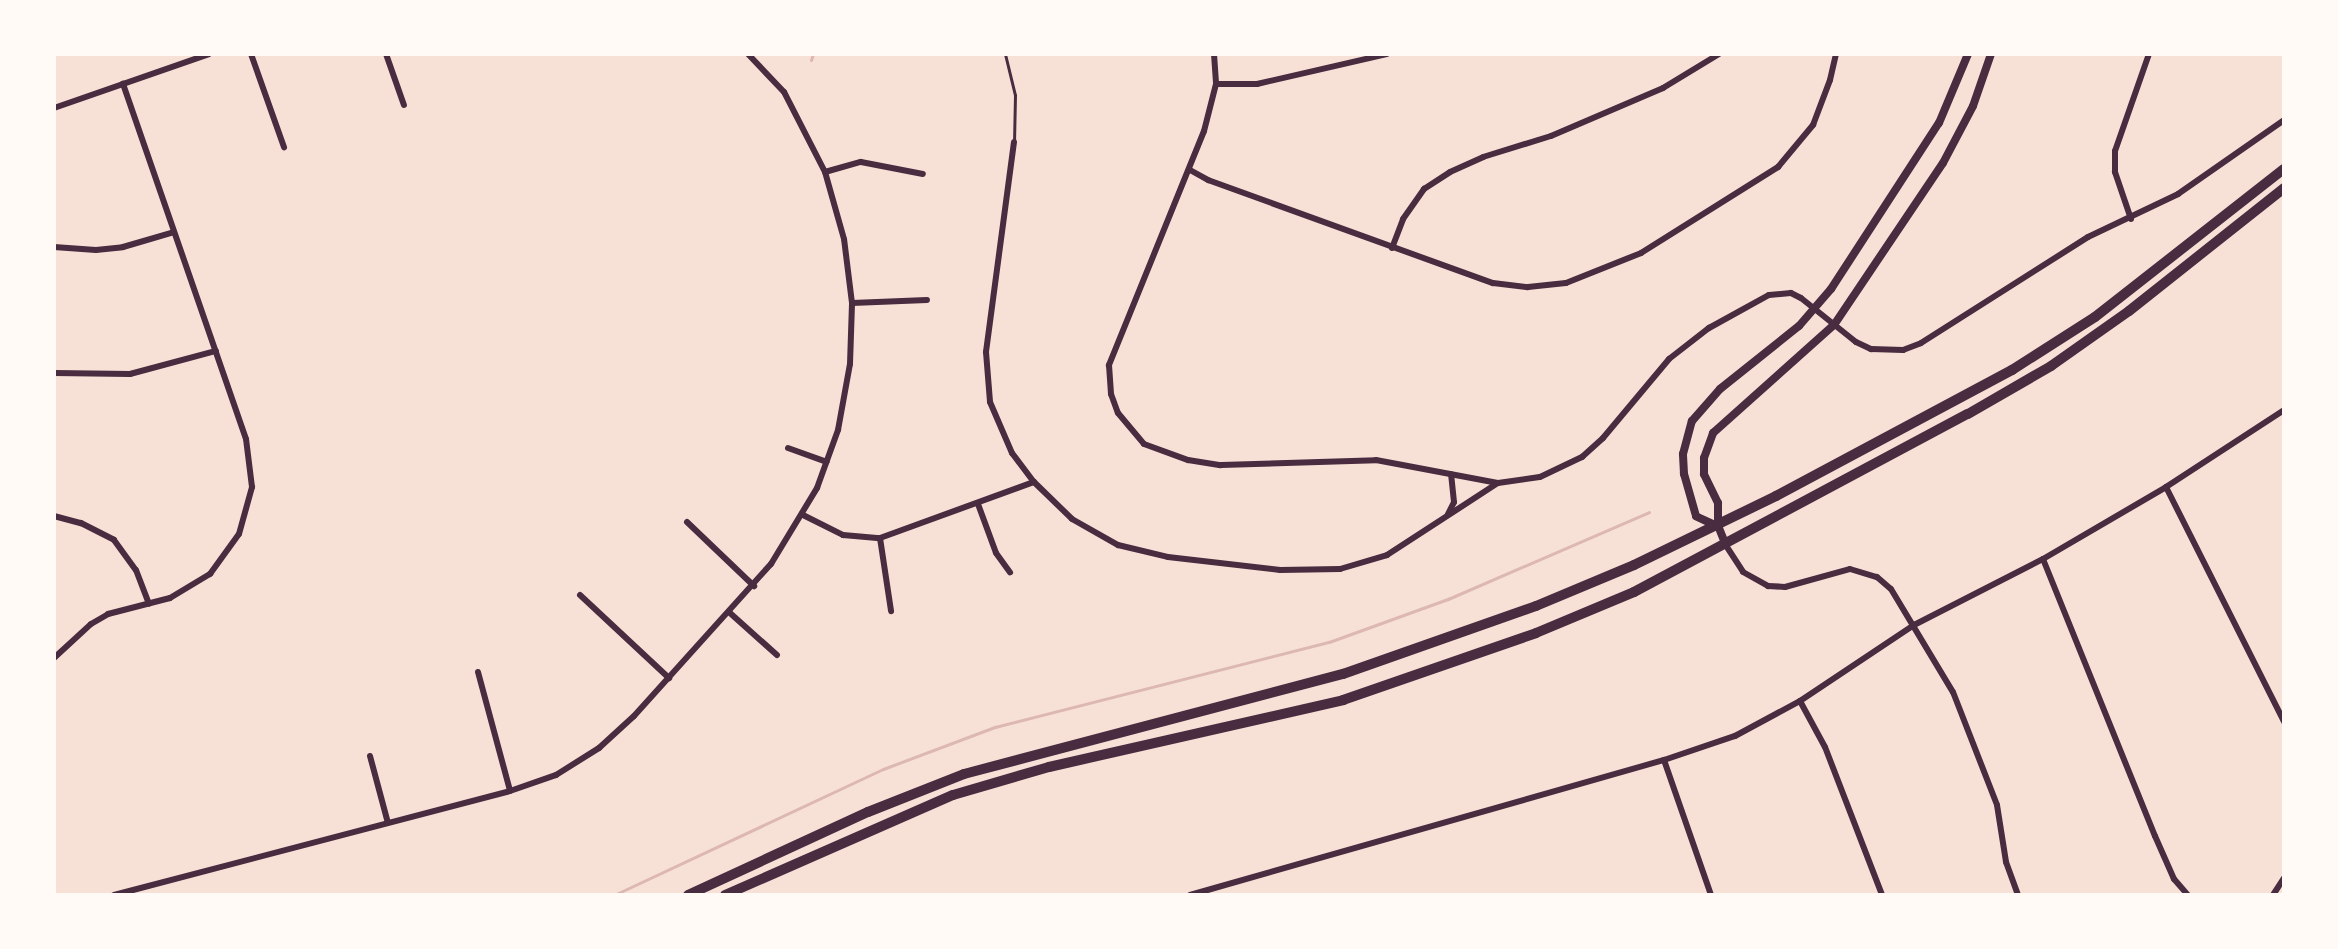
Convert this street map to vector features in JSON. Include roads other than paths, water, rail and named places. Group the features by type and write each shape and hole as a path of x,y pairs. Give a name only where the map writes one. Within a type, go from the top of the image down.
{"main road":[{"path":"688,895 868,812 964,774 1247,701 1395,657 1588,585 1718,526 1971,393 2054,344 2132,289 2284,169"},
{"path":"725,895 908,812 1004,778 1298,712 1447,665 1634,592 1968,414 2051,366 2129,311 2284,188"}],"street":[{"path":"54,108 209,54"},
{"path":"251,54 284,147"},
{"path":"386,54 404,105"},
{"path":"114,895 510,791 556,775 599,748 754,586 803,515 827,462 846,397 852,303 844,239 825,172 784,92 748,54"},
{"path":"1214,54 1216,84 1190,170 1109,365 1111,394 1118,413 1144,444 1188,460 1221,465 1373,459 1498,483 1540,477 1582,457 1603,438 1669,359 1730,316 1780,292 1791,293 1871,349 1903,350 1921,343 2088,237 2131,219 2203,178 2284,120"},
{"path":"1216,84 1257,84 1387,54"},
{"path":"1392,248 1403,219 1424,189 1450,172 1483,157 1551,136 1663,88 1719,54"},
{"path":"1190,170 1208,180 1493,283 1528,287 1566,283 1641,253 1778,167 1813,125 1836,54"},
{"path":"1718,526 1696,516 1684,474 1686,435 1702,406 1815,310 1925,148 1952,97 1968,54"},
{"path":"1991,54 1973,106 1943,163 1834,325 1713,433 1704,458 1704,474 1718,503 1718,526 1743,572 1768,586 1785,587 1850,569 1877,577 1891,589 1953,692 1992,790 2006,862 2018,895"},
{"path":"2131,219 2115,172 2115,151 2149,54"},
{"path":"54,658 91,624 108,614 149,604 191,588 210,574 226,556 247,512 251,463 216,351 123,84"},
{"path":"1014,142 986,352 986,376 999,427 1034,482 1072,519 1118,545 1168,557 1280,570 1340,569 1387,555 1498,483"},
{"path":"825,172 861,162 923,174"},
{"path":"54,247 96,250 123,247 174,232"},
{"path":"852,303 927,300"},
{"path":"54,373 130,374 216,351"},
{"path":"1190,895 1664,760 1735,736 1800,701 1914,625 2043,559 2166,487 2284,410"},
{"path":"788,448 827,462"},
{"path":"1446,517 1454,502 1451,474"},
{"path":"803,515 843,535 880,538 1034,482"},
{"path":"2166,487 2284,722"},
{"path":"978,504 996,553 1010,572"},
{"path":"54,516 81,523 114,540 136,570 149,604"},
{"path":"687,522 754,586"},
{"path":"880,538 891,611"},
{"path":"2043,559 2155,836 2174,879 2188,895"},
{"path":"580,595 669,678"},
{"path":"730,613 777,655"},
{"path":"478,672 510,791"},
{"path":"1800,701 1825,747 1882,895"},
{"path":"370,756 388,823"},
{"path":"1664,760 1711,895"},
{"path":"2273,895 2284,878"}],"lane":[{"path":"1005,54 1015,95 1014,142"}],"waterway":[{"path":"811,60 813,54"},
{"path":"614,895 883,769 995,727 1329,642 1448,599 1649,512"}]}
